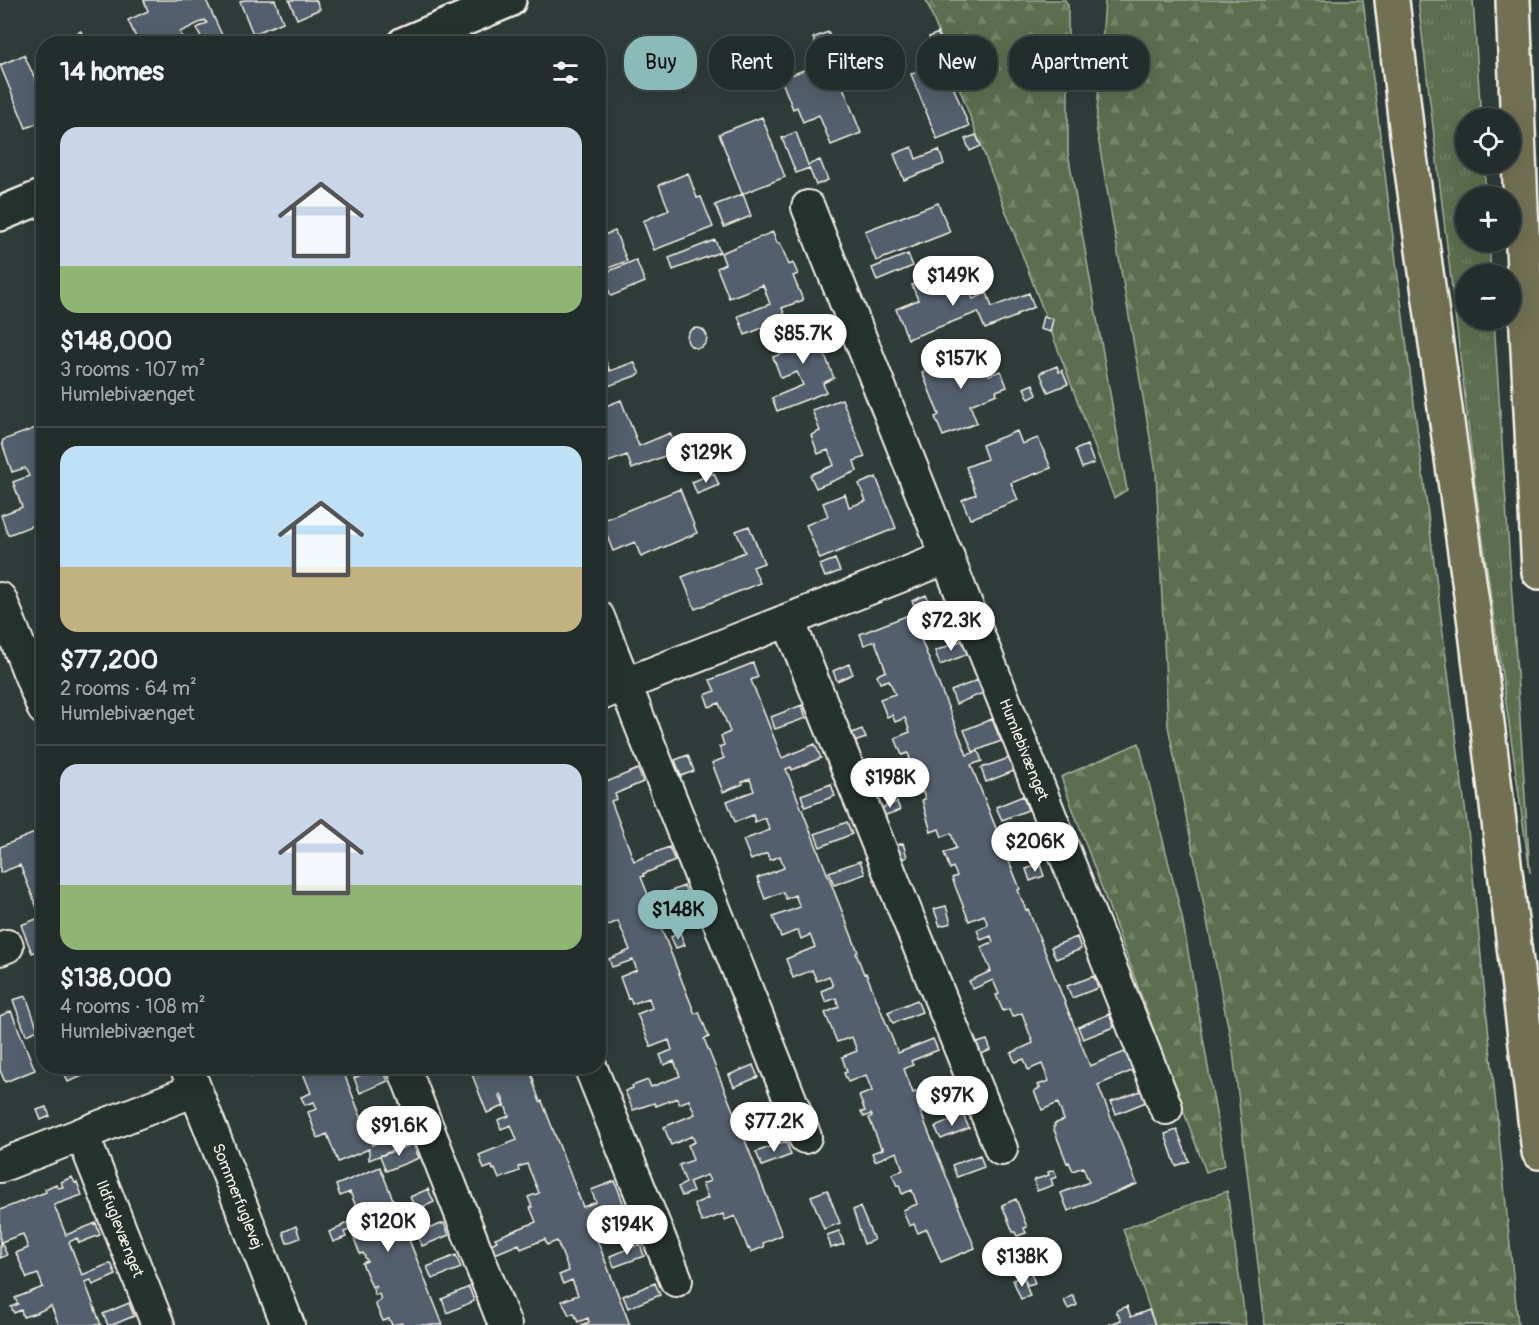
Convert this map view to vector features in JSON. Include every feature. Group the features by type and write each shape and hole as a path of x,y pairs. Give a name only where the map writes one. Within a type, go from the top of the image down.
{"highway":[{"path":"1392,0 1407,135 1477,636 1539,1152"},
{"path":"1513,0 1539,572"}],"street":[{"path":"423,36 509,0"},
{"path":"0,214 36,199"},
{"name":"Humlebivænget","path":"808,207 1166,1108"},
{"path":"612,690 948,557"},
{"path":"0,599 36,689"},
{"path":"788,620 1000,1149"},
{"path":"606,659 612,690 805,1137"},
{"path":"406,1074 505,1325"},
{"path":"593,1074 676,1280"},
{"path":"0,1166 82,1134 190,1078"},
{"name":"Sommerfuglevej","path":"190,1078 288,1325"},
{"name":"Ildfuglevænget","path":"82,1134 158,1325"}],"green space":[{"path":"926,0 1065,0 1068,5 1068,36 1009,36 1009,90 1068,90 1068,153 1127,490 1114,498 960,90 997,90 997,36 940,36"},
{"path":"1105,0 1363,0 1470,847 1518,1325 1265,1325 1233,1051 1168,726 1156,472 1096,126 1099,90 1149,90 1149,36 1102,36"},
{"path":"1418,0 1473,0 1480,108 1455,108 1455,174 1485,174 1485,186 1455,186 1455,252 1490,252 1490,264 1455,264 1455,314"},
{"path":"1457,330 1495,330 1530,873 1475,483"},
{"path":"1139,743 1182,917 1225,1165 1206,1172 1061,777"},
{"path":"1227,1191 1246,1325 1155,1325 1123,1229"}],"building":[{"path":"144,0 206,0 222,36 200,36 197,28 207,23 205,20 180,32 182,36 135,36 128,20 148,11"},
{"path":"275,0 283,22 253,34 240,2"},
{"path":"289,0 316,0 320,9 297,19"},
{"path":"81,31 83,36 70,36"},
{"path":"828,32 830,36 818,36"},
{"path":"24,55 36,81 36,124 26,128 0,65"},
{"path":"806,69 806,90 844,90 861,133 831,145 819,115 803,122 797,107 793,109 785,90 794,90 794,74"},
{"path":"917,72 917,89 911,74"},
{"path":"917,90 955,90 969,126 937,139"},
{"path":"762,117 785,177 742,194 719,134"},
{"path":"796,132 808,165 820,160 828,180 816,185 809,168 796,173 782,138"},
{"path":"976,135 981,146 970,151 965,139"},
{"path":"912,147 916,159 939,150 944,164 904,180 894,154"},
{"path":"688,173 697,198 701,197 713,227 654,250 643,221 669,210 659,185"},
{"path":"743,194 751,216 724,227 715,205"},
{"path":"938,203 950,232 876,261 865,231"},
{"path":"615,231 627,261 606,269 606,234"},
{"path":"773,232 789,265 793,263 798,274 793,276 803,300 782,308 786,318 745,335 738,316 770,304 763,285 729,298 717,268 725,264 721,253"},
{"path":"715,240 720,252 673,270 669,258"},
{"path":"908,254 913,266 877,281 872,268"},
{"path":"636,260 645,282 611,296 606,284 606,272"},
{"path":"947,271 955,290 967,285 973,299 987,293 992,307 1029,293 1034,307 985,329 978,312 908,339 896,309 918,300 912,285"},
{"path":"1043,316 1053,319 1050,332 1040,329"},
{"path":"811,320 834,378 823,383 826,392 777,411 772,398 803,385 797,372 781,378 773,357 789,351 781,332"},
{"path":"697,328 704,331 707,338 704,345 697,348 690,345 687,338 690,331"},
{"path":"979,350 989,375 1001,371 1007,387 996,391 997,394 970,405 977,423 943,436 935,417 939,415 922,372"},
{"path":"606,362 610,371 634,362 640,374 606,387"},
{"path":"1057,366 1059,372 1062,370 1068,384 1048,392 1040,373"},
{"path":"1033,384 1037,395 1029,399 1024,388"},
{"path":"842,399 865,457 854,461 857,471 816,488 810,475 834,465 828,450 818,454 811,435 820,431 812,410"},
{"path":"621,400 639,446 670,433 677,451 632,469 627,455 606,463 606,406"},
{"path":"36,428 36,524 8,535 1,515 22,507 13,482 29,476 25,468 12,472 3,440"},
{"path":"1017,431 1022,444 1038,438 1051,468 1011,483 1018,500 970,519 962,500 976,494 966,467 987,459 982,445"},
{"path":"1087,445 1094,463 1082,468 1075,450"},
{"path":"714,473 719,485 697,494 692,482"},
{"path":"876,477 896,528 820,559 806,525 828,516 823,503 845,494 849,507 866,501 859,484"},
{"path":"680,489 697,533 641,557 635,542 613,551 606,534 606,519"},
{"path":"749,526 764,563 753,567 760,583 695,609 682,577 745,552 736,531"},
{"path":"835,559 840,571 825,577 820,565"},
{"path":"926,595 931,605 917,611 912,601"},
{"path":"947,601 952,613 923,625 918,612"},
{"path":"911,614 967,755 978,751 982,761 971,765 1020,889 1018,890 1026,910 1028,909 1090,1066 1127,1051 1134,1070 1098,1085 1137,1184 1068,1211 1061,1193 1089,1182 1083,1167 1073,1171 1069,1162 1067,1163 1053,1127 1054,1124 1064,1120 1058,1103 1042,1110 1034,1091 1040,1088 1038,1085 1049,1081 1042,1064 1028,1070 1024,1059 1015,1062 1011,1053 1033,1043 1022,1013 1012,1017 1009,1009 1003,1011 993,980 973,989 969,981 991,971 981,947 993,942 991,936 981,940 977,930 988,925 984,915 969,921 952,878 957,876 953,867 950,869 944,853 956,848 951,833 942,837 939,829 931,832 922,800 925,799 923,792 918,794 906,761 910,759 908,753 902,755 895,738 910,732 905,718 895,722 892,715 887,717 880,699 895,694 889,680 880,683 877,675 886,671 875,641 864,645 860,634"},
{"path":"963,640 968,654 940,665 935,651"},
{"path":"753,663 758,677 751,680 782,758 815,744 821,758 792,770 791,767 786,769 858,952 856,953 864,974 866,973 898,1053 933,1039 938,1050 911,1061 913,1065 904,1069 913,1093 949,1078 955,1093 919,1108 975,1248 941,1262 927,1229 918,1233 914,1224 909,1226 903,1210 917,1204 912,1190 902,1194 892,1174 903,1170 897,1152 875,1161 872,1153 883,1147 881,1148 869,1118 871,1114 864,1117 861,1112 865,1111 859,1096 872,1091 866,1075 848,1082 844,1073 847,1072 842,1057 857,1051 852,1037 837,1042 825,1013 839,1007 836,998 826,1002 821,991 833,986 829,976 817,981 812,970 793,978 786,959 815,947 810,935 801,939 798,930 781,937 773,917 800,907 795,895 786,899 783,892 765,899 757,878 784,868 780,856 770,860 767,853 751,860 743,840 770,830 765,818 755,822 753,815 735,822 727,801 754,791 750,779 723,792 712,763 724,758 719,747 724,745 721,736 730,732 719,703 709,707 705,695 715,691 710,680"},
{"path":"849,664 853,674 837,681 833,671"},
{"path":"978,680 983,693 956,704 951,691"},
{"path":"802,705 806,718 775,729 771,717"},
{"path":"992,719 1001,741 973,752 964,730"},
{"path":"862,729 866,738 854,742 850,734"},
{"path":"688,755 694,771 681,776 675,760"},
{"path":"1009,758 1014,771 986,782 981,768"},
{"path":"888,763 893,775 876,782 872,770"},
{"path":"638,769 643,782 615,794 617,799 611,801 634,861 669,847 675,861 643,874 644,876 641,877 695,1014 699,1012 709,1037 704,1039 736,1118 741,1117 740,1114 769,1103 775,1116 741,1130 782,1235 763,1243 764,1247 751,1252 748,1249 735,1216 725,1220 723,1214 702,1222 694,1204 708,1198 702,1184 710,1181 707,1175 689,1182 693,1192 682,1196 678,1187 686,1183 679,1165 693,1160 688,1145 695,1142 692,1136 671,1145 664,1127 695,1114 689,1100 679,1104 677,1098 656,1106 654,1103 633,1110 625,1091 648,1080 651,1087 680,1076 674,1061 664,1065 660,1055 672,1050 669,1040 651,1047 637,1014 652,1008 649,998 632,1004 630,998 628,999 620,977 637,970 633,960 612,967 609,959 630,950 618,921 606,926 606,782"},
{"path":"831,784 835,796 805,807 801,795"},
{"path":"1023,796 1028,810 1002,820 996,807"},
{"path":"897,802 900,810 883,816 880,809"},
{"path":"847,822 852,834 820,847 815,834"},
{"path":"36,832 36,905 20,865 0,873 0,847"},
{"path":"903,843 907,857 897,861 892,847"},
{"path":"860,861 865,874 834,885 829,872"},
{"path":"1040,864 1044,876 1030,881 1026,869"},
{"path":"684,886 689,898 661,909 656,897"},
{"path":"946,906 951,923 940,926 934,909"},
{"path":"36,919 36,951 32,953 21,925"},
{"path":"680,933 685,945 676,948 671,937"},
{"path":"1077,937 1081,949 1056,959 1051,947"},
{"path":"1094,976 1098,988 1072,998 1067,986"},
{"path":"26,996 36,1031 26,1035 13,1000"},
{"path":"917,1000 922,1012 893,1023 888,1012"},
{"path":"11,1011 35,1070 5,1082 0,1070 0,1016"},
{"path":"1109,1014 1114,1027 1083,1039 1078,1027"},
{"path":"987,1040 991,1050 981,1054 977,1043"},
{"path":"753,1065 758,1077 734,1087 729,1075"},
{"path":"65,1074 85,1074 85,1075 68,1082"},
{"path":"303,1074 344,1074 372,1145 407,1130 412,1143 369,1160 369,1149 338,1162 327,1134 318,1138 314,1129 308,1112 317,1109 314,1102 305,1105 301,1097 311,1093"},
{"path":"363,1074 385,1074 388,1081 360,1093 354,1078"},
{"path":"472,1074 531,1074 540,1102 542,1101 583,1207 596,1202 591,1190 615,1181 624,1205 589,1219 630,1325 581,1325 589,1322 588,1318 578,1322 574,1313 569,1315 562,1301 578,1295 572,1280 563,1284 559,1275 569,1271 557,1241 547,1245 545,1239 521,1249 519,1244 495,1254 491,1244 497,1241 495,1238 536,1222 528,1197 539,1193 527,1164 518,1167 519,1171 499,1179 492,1166 484,1169 479,1155 517,1140 511,1125 501,1129 498,1120 509,1116 501,1094 499,1095 504,1106 487,1113"},
{"path":"1141,1091 1146,1102 1116,1114 1111,1102"},
{"path":"46,1107 50,1116 41,1120 37,1110"},
{"path":"963,1115 969,1128 941,1139 935,1127"},
{"path":"1177,1130 1189,1161 1176,1166 1165,1134"},
{"path":"786,1141 791,1155 762,1166 756,1152"},
{"path":"413,1144 419,1158 386,1171 380,1156"},
{"path":"980,1155 984,1167 957,1177 952,1165"},
{"path":"380,1167 443,1325 403,1325 402,1323 392,1325 389,1319 383,1321 375,1303 381,1300 379,1294 375,1295 373,1289 377,1287 376,1285 372,1287 362,1263 367,1261 363,1253 360,1254 353,1236 365,1231 363,1225 344,1232 346,1237 333,1242 329,1232 360,1216 350,1192 340,1196 336,1185"},
{"path":"1054,1170 1057,1177 1051,1179 1053,1185 1037,1191 1034,1180 1049,1175 1048,1172"},
{"path":"72,1177 75,1183 77,1182 82,1195 54,1205 66,1235 96,1223 100,1235 79,1243 77,1238 69,1242 82,1275 111,1263 116,1275 93,1285 91,1280 85,1282 101,1325 59,1325 51,1306 23,1317 21,1310 14,1313 11,1307 18,1304 15,1298 43,1287 38,1274 27,1278 16,1253 28,1248 23,1234 1,1242 7,1255 0,1258 0,1210 46,1192 45,1189 56,1184 58,1188 63,1187 61,1182"},
{"path":"428,1189 434,1202 416,1210 410,1197"},
{"path":"827,1190 840,1223 824,1229 811,1196"},
{"path":"1016,1199 1027,1227 1024,1228 1026,1233 1017,1236 1013,1232 1002,1205"},
{"path":"623,1206 628,1219 601,1229 596,1216"},
{"path":"860,1207 874,1240 864,1244 853,1210"},
{"path":"444,1223 449,1235 422,1246 417,1233"},
{"path":"296,1226 300,1238 287,1243 283,1232"},
{"path":"839,1231 844,1244 831,1248 827,1235"},
{"path":"640,1244 644,1256 614,1267 610,1256"},
{"path":"456,1255 461,1268 432,1279 427,1267"},
{"path":"1030,1271 1035,1283 1027,1285 1023,1274"},
{"path":"1023,1276 1030,1296 1021,1299 1013,1280"},
{"path":"655,1283 660,1295 628,1308 623,1296"},
{"path":"469,1287 474,1301 447,1313 442,1299"},
{"path":"1073,1295 1077,1305 1068,1309 1064,1300"},
{"path":"129,1303 134,1316 108,1325 103,1314"},
{"path":"1127,1306 1131,1317 1149,1310 1155,1325 1108,1325 1121,1320 1116,1311"}]}
